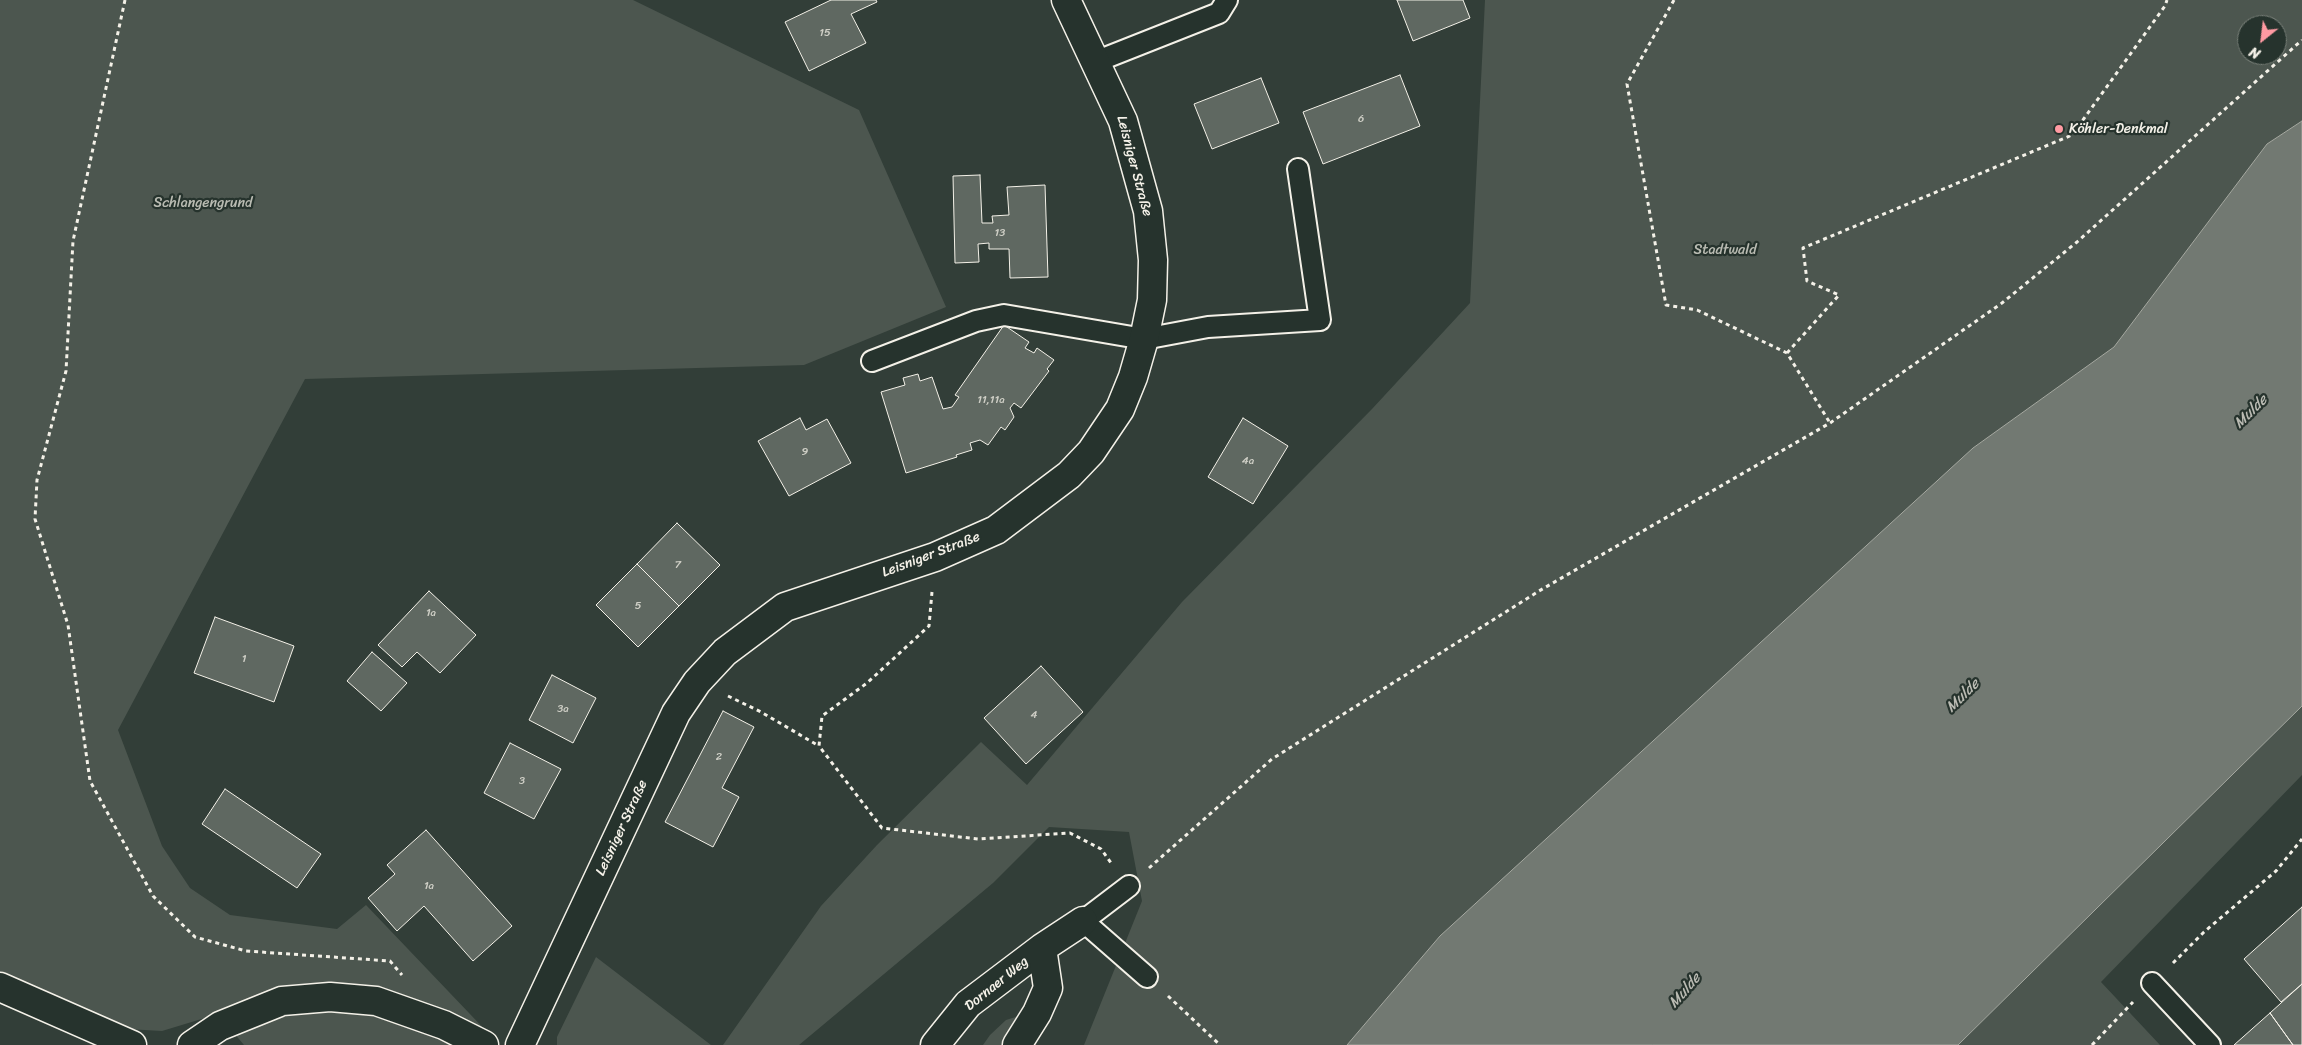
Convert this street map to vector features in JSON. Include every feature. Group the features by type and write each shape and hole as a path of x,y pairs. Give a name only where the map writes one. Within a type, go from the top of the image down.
{"main road":[{"name":"Leisniger Straße","path":"520,1045 552,981 676,714 697,682 725,652 784,607 935,556 996,530 1069,475 1091,452 1120,409 1144,339 1152,300 1153,260 1148,211 1123,120 1066,0"},
{"name":"Dornaer Weg","path":"935,1045 968,1004 1042,948 1083,921"},
{"name":"Dornaer Weg","path":"1017,1045 1048,988 1042,948"},
{"path":"0,987 132,1045"},
{"path":"192,1045 220,1026 282,1001 330,997 376,1001 444,1025 484,1045"}],"lane":[{"path":"1095,62 1219,13 1228,0"},
{"path":"872,361 976,321 1004,315 1144,339 1208,327 1320,320 1298,169"},
{"path":"1129,886 1083,921 1147,977"},
{"path":"2152,983 2210,1045"}],"path":[{"path":"124,0 73,241 66,371 37,480 35,519 68,625 90,782 153,896 195,937 246,951 390,960 408,982"},
{"path":"1674,0 1627,84 1666,305 1697,310 1787,353 1830,423"},
{"path":"1787,353 1839,295 1807,281 1803,248 2072,135 2165,6 2167,0"},
{"path":"761,712 819,746 882,828 978,839 1070,833 1101,849 1129,886 1272,759 1540,592 1830,423 2002,303 2077,242 2302,40"},
{"path":"819,746 822,716 867,683 929,626 935,556"},
{"path":"2092,1045 2204,932 2276,871 2302,839"},
{"path":"1147,977 1220,1045"}],"green space":[{"name":"Schlangengrund","path":"0,0 633,0 859,110 946,307 804,365 305,379 118,730 162,846 190,888 230,915 337,929 366,905 490,1035 485,1045 244,1045 218,1014 162,1031 127,1029 0,978"},
{"name":"Stadtwald","path":"1485,0 2302,0 2302,121 2267,144 2114,347 1973,448 1440,936 1347,1045 1084,1045 1142,901 1129,832 1049,827 993,883 799,1045 723,1045 821,906 877,845 981,742 1027,785 1182,602 1372,409 1470,303"},
{"path":"2302,706 2302,775 2101,982 2160,1045 1958,1045"},
{"path":"596,957 711,1045 557,1045 557,1037"},
{"path":"1019,1016 1002,1045 983,1045 990,1035 1006,1020"}],"water":[{"name":"Mulde","path":"2302,121 2302,706 1958,1045 1347,1045 1440,936 1973,448 2114,347 2267,144"}],"building":[{"path":"831,0 876,0 877,2 851,14 866,43 809,71 785,22"},
{"path":"1397,0 1463,0 1470,18 1413,41"},
{"path":"1400,75 1420,126 1323,164 1303,112"},
{"path":"1261,78 1279,123 1212,149 1194,104"},
{"path":"980,175 982,223 993,223 992,216 1009,215 1007,187 1045,185 1048,277 1010,278 1009,249 989,249 989,243 978,244 979,262 955,263 953,176"},
{"path":"1004,325 1029,342 1025,348 1034,353 1037,348 1054,360 1047,369 1049,371 1021,408 1014,403 1010,408 1014,417 1005,430 1001,427 988,445 980,440 970,443 972,450 956,455 957,457 906,473 881,392 905,385 903,378 918,374 920,381 932,377 943,409 952,407 959,397 955,395"},
{"path":"800,418 806,430 827,419 851,463 789,496 758,441"},
{"path":"1243,418 1288,446 1253,504 1208,477"},
{"path":"677,523 720,565 679,606 637,564"},
{"path":"637,564 679,606 638,647 596,605"},
{"path":"429,591 476,635 440,673 417,652 402,667 378,645"},
{"path":"215,617 294,646 274,702 194,673"},
{"path":"372,652 407,683 381,711 347,681"},
{"path":"1041,666 1083,712 1026,764 984,718"},
{"path":"552,675 596,698 573,743 529,720"},
{"path":"723,711 754,727 722,788 739,797 713,847 665,822"},
{"path":"510,743 561,769 534,819 484,793"},
{"path":"225,789 321,854 297,888 202,824"},
{"path":"426,830 512,926 473,961 424,906 397,931 368,898 395,874 387,865"},
{"path":"2302,907 2302,984 2281,1002 2244,959"},
{"path":"2302,984 2302,1045 2293,1045 2270,1013"},
{"path":"2270,1013 2293,1045 2234,1045"}],"place":[{"name":"Köhler-Denkmal","path":"2059,129"}]}
